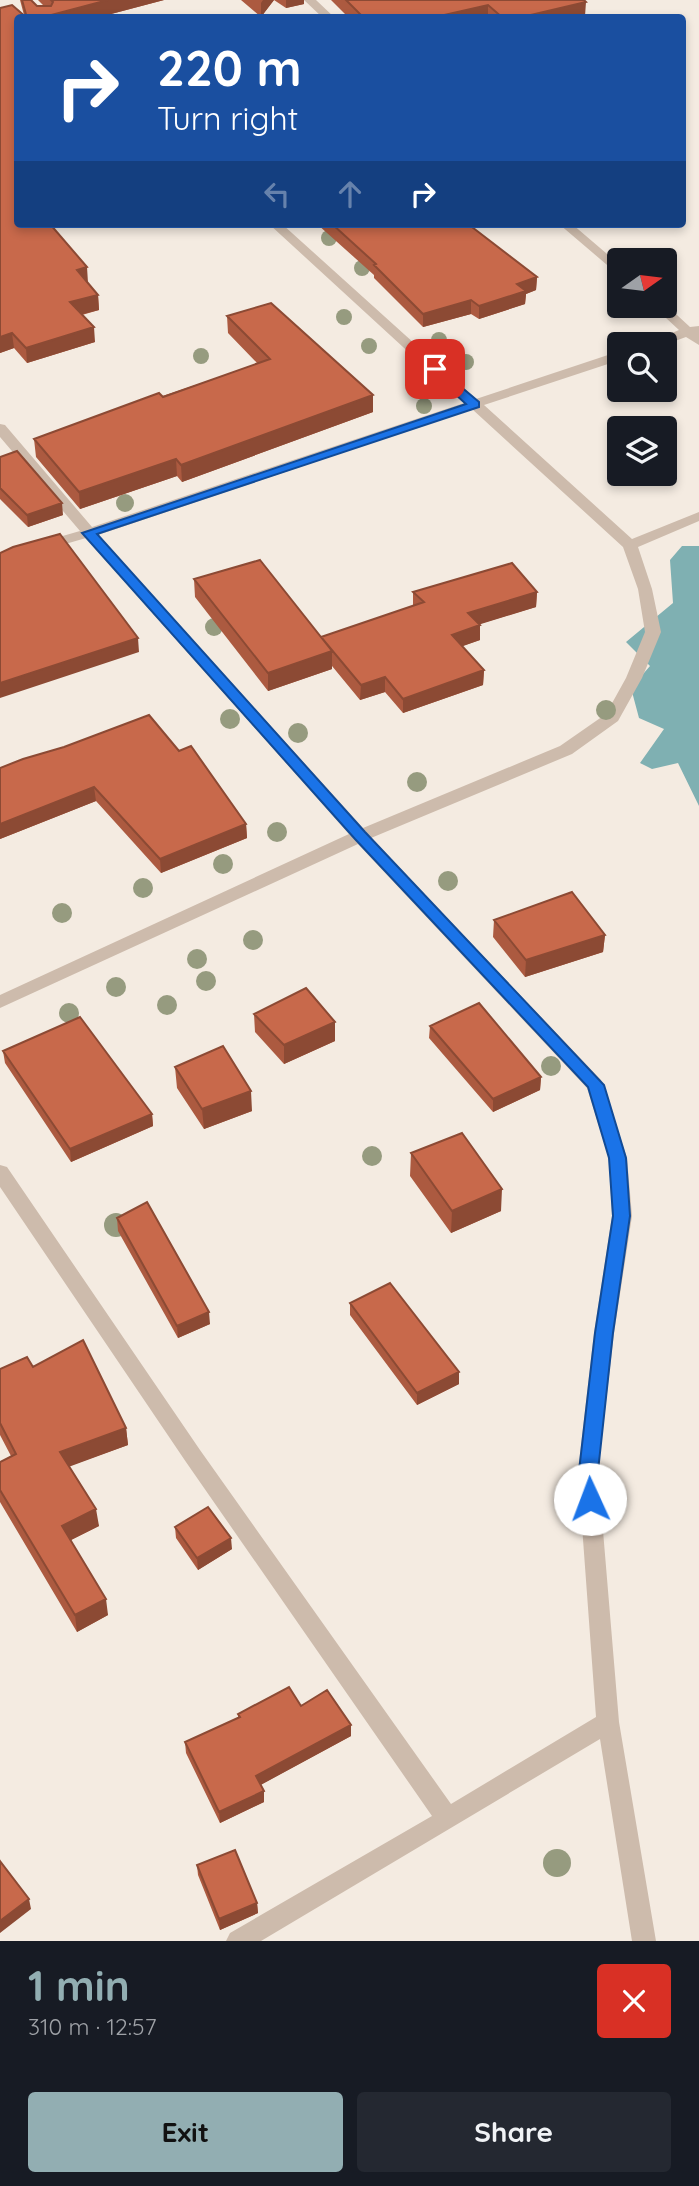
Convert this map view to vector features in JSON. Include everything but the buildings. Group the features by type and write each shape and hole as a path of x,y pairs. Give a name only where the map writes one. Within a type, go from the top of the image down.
{"street":[{"path":"310,0 326,14"},
{"path":"0,1002 360,836 566,750 612,717 634,678 653,632 645,589 630,545 279,228"},
{"path":"570,228 607,261"},
{"path":"676,318 693,330 699,341"},
{"path":"0,559 89,533 607,359"},
{"path":"0,428 89,533 360,836 595,1085 618,1158 622,1216 604,1333 588,1471 608,1722 644,1941"},
{"path":"630,545 699,516"},
{"path":"0,1171 193,1456 448,1819"},
{"path":"238,1941 608,1722"}],"water":[{"path":"682,546 699,546 699,806 678,763 652,769 640,763 664,729 639,718 631,688 650,666 626,642 673,603 670,560"}],"route":[{"path":"435,369 475,405 89,533 360,836 595,1085 618,1158 622,1216 594,1416 588,1471 590,1499"}]}
